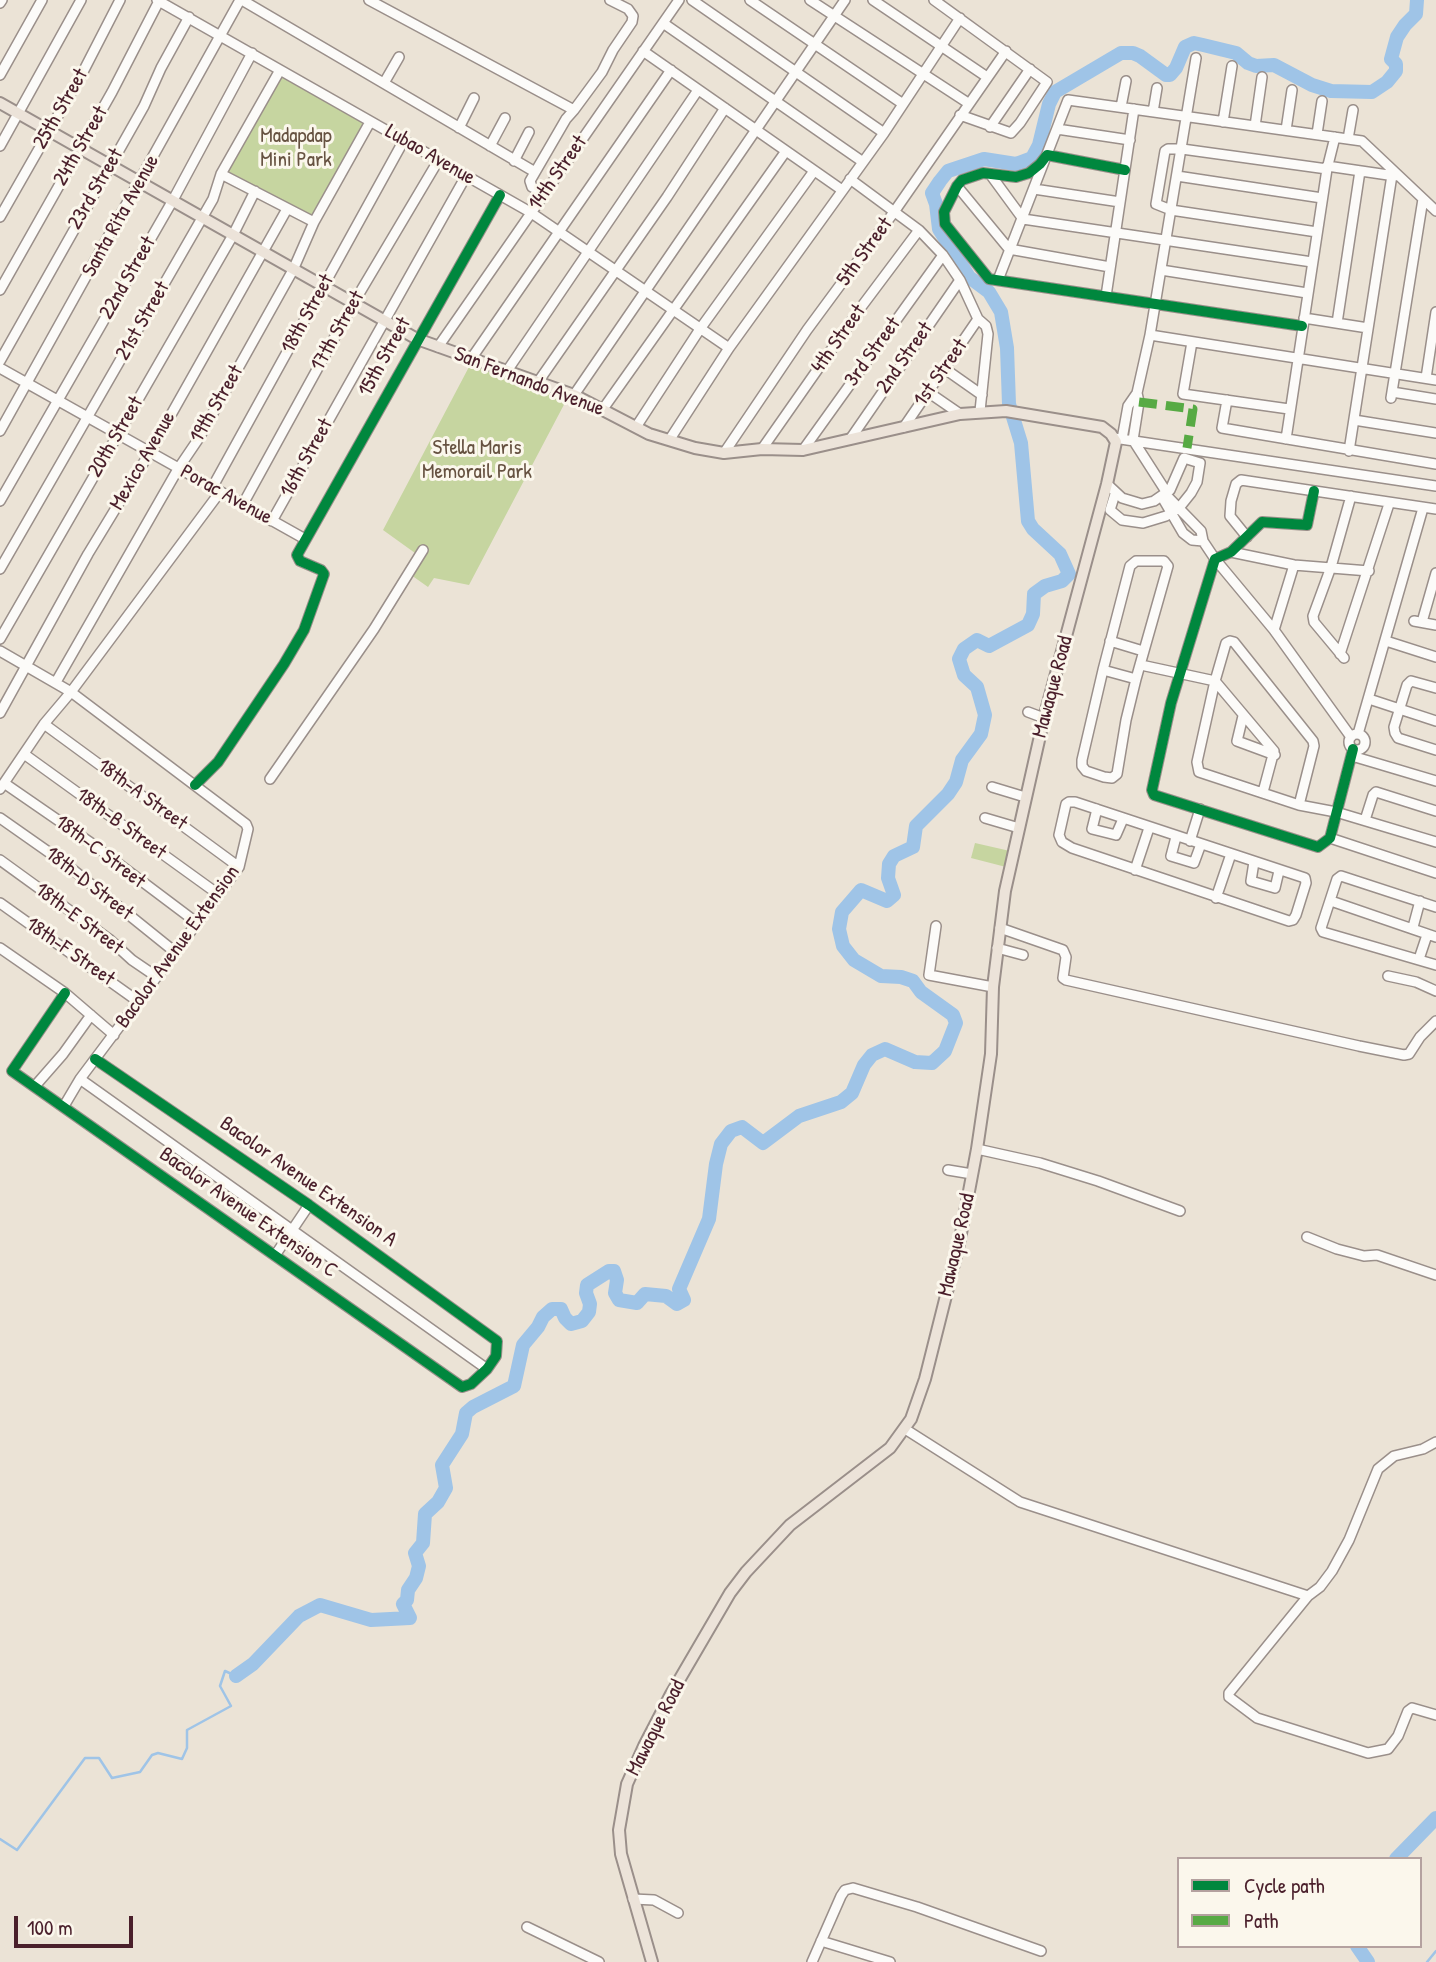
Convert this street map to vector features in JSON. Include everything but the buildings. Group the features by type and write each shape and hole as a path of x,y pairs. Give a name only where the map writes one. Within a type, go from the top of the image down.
{"main road":[{"name":"San Fernando Avenue","path":"0,103 417,339 574,395 649,434 695,448 724,453 762,449 803,450 980,411 1006,411 1084,423 1115,436"},
{"name":"Mawaque Road","path":"652,1962 619,1842 627,1784 640,1756 671,1694 730,1593 766,1548 790,1525 883,1456 905,1429 916,1408 925,1379 959,1244 977,1149 991,1054 997,948 1025,797 1107,484 1115,436"}],"street":[{"path":"0,75 42,0"},
{"path":"0,146 81,0"},
{"name":"25th Street","path":"0,217 120,0"},
{"name":"Lubao Avenue","path":"158,0 530,212 729,348"},
{"name":"24th Street","path":"0,290 113,92 158,0"},
{"path":"241,0 535,172"},
{"name":"Santa Rita Avenue","path":"0,431 241,0"},
{"path":"369,0 575,110"},
{"name":"14th Street","path":"438,346 679,0"},
{"path":"692,0 884,133"},
{"path":"750,0 903,104"},
{"path":"810,0 968,103"},
{"path":"574,395 816,46 845,0"},
{"path":"873,0 987,77"},
{"path":"934,0 1047,83 1011,133 960,115"},
{"path":"544,193 530,184 535,172 566,119 602,72 632,22 633,16 628,9 614,1"},
{"name":"23rd Street","path":"0,361 144,106 164,61 189,17"},
{"path":"670,439 729,348 884,133 961,18"},
{"path":"663,23 863,162"},
{"path":"643,51 842,190"},
{"name":"5th Street","path":"724,453 807,330 894,212 1006,51"},
{"name":"22nd Street","path":"0,501 173,200 251,53"},
{"path":"384,83 399,57"},
{"path":"1115,436 1132,418 1139,401 1137,393 1156,303 1196,58"},
{"path":"1223,121 1232,66"},
{"name":"21st Street","path":"0,569 213,199 221,173 280,69"},
{"path":"990,127 1030,69"},
{"path":"471,359 671,70"},
{"path":"1255,126 1262,77"},
{"path":"1121,107 1126,81"},
{"path":"1153,112 1157,88"},
{"path":"507,371 698,90"},
{"path":"1286,130 1292,90"},
{"path":"459,128 474,98"},
{"path":"998,280 1068,100 1362,141 1436,211"},
{"path":"1317,134 1322,101"},
{"path":"538,382 725,108"},
{"path":"1106,296 1134,109"},
{"path":"1348,139 1353,110"},
{"path":"490,146 505,118"},
{"name":"19th Street","path":"56,682 178,469 199,438 293,270 314,222 370,122"},
{"path":"1057,129 1130,140"},
{"path":"513,161 528,132"},
{"path":"1286,439 1322,198 1335,137"},
{"name":"18th Street","path":"2,786 44,724 71,692 216,490 322,287 404,140"},
{"path":"1317,232 1171,210 1156,204 1165,151 1182,149 1396,176"},
{"path":"603,409 786,151"},
{"path":"1047,155 1125,170"},
{"path":"1047,155 1028,173 1008,177 983,173 962,180 944,212 945,224 989,279 1156,303 1368,328"},
{"name":"17th Street","path":"243,505 353,304 438,161"},
{"path":"636,427 700,329 814,171"},
{"path":"1336,323 1360,171"},
{"path":"221,173 314,222"},
{"path":"990,174 1023,219 1312,262"},
{"name":"16th Street","path":"272,521 466,176"},
{"path":"1177,176 1322,198"},
{"path":"1349,451 1396,176"},
{"path":"850,179 919,230 943,255 960,279 978,319 986,326 988,334 980,411"},
{"path":"957,186 1011,249 1110,267"},
{"path":"1034,189 1120,202"},
{"name":"20th Street","path":"0,639 233,235 255,191"},
{"name":"15th Street","path":"305,539 500,195"},
{"path":"1423,199 1392,395 1436,399"},
{"name":"Mexico Avenue","path":"0,713 88,554 150,452 287,209"},
{"name":"4th Street","path":"762,449 919,230"},
{"name":"3rd Street","path":"803,450 943,255"},
{"path":"1161,271 1307,293"},
{"name":"2nd Street","path":"851,438 960,279"},
{"path":"1150,335 1431,379 1436,312"},
{"name":"1st Street","path":"904,427 978,319"},
{"path":"1192,342 1183,394 1289,409"},
{"name":"Porac Avenue","path":"0,368 305,539"},
{"path":"945,369 982,395"},
{"path":"928,392 960,414"},
{"path":"1227,400 1222,428 1436,464"},
{"path":"1132,418 1133,440 1175,511 1201,531 1203,541 1215,559 1274,630 1355,736 1364,740 1361,749 1353,753 1330,838 1318,847 1154,795 1152,790 1179,673 1215,559 1231,552 1265,521 1307,525 1314,491"},
{"path":"1354,420 1436,433"},
{"path":"1115,436 1186,453 1436,486"},
{"path":"1107,484 1115,494 1129,502 1142,505 1165,495 1176,480 1186,453"},
{"path":"1115,494 1110,510 1122,520 1143,523 1175,511 1197,482 1201,466 1186,453"},
{"path":"1247,537 1230,516 1236,484 1241,480 1436,509"},
{"path":"1351,496 1331,567 1313,615 1314,622 1342,656 1389,503"},
{"path":"1355,736 1369,699 1423,508"},
{"path":"195,785 218,762 269,688 304,630 324,574 297,559 305,539"},
{"path":"270,779 374,629 423,550"},
{"path":"1231,552 1294,565 1369,571"},
{"path":"1164,561 1168,566 1143,651 1116,774 1112,778 1086,771 1082,766 1102,670 1132,563 1164,561"},
{"path":"1274,630 1294,565"},
{"path":"1436,573 1418,622 1436,625"},
{"path":"1110,641 1143,651"},
{"path":"1386,641 1436,657"},
{"path":"1299,805 1313,741 1234,642 1226,643 1214,681 1197,762 1199,772 1299,805 1336,812 1436,842"},
{"name":"Bacolor Avenue Extension","path":"0,651 71,692 246,824 248,837 239,867 80,1079 64,1106"},
{"path":"1141,664 1214,681 1273,749 1275,755 1264,792"},
{"path":"1102,670 1136,679"},
{"path":"1436,688 1411,681 1407,685 1395,727 1398,738 1436,750"},
{"path":"1369,699 1436,722"},
{"path":"1028,712 1044,718"},
{"path":"1243,716 1236,744 1275,755"},
{"name":"18th-A Street","path":"44,724 239,867"},
{"path":"1353,753 1436,781"},
{"name":"18th-B Street","path":"24,754 218,894"},
{"name":"18th-C Street","path":"2,786 91,843 196,922"},
{"path":"992,788 1025,797"},
{"path":"1365,820 1376,792 1436,811"},
{"path":"1075,802 1097,809 1305,878 1306,883 1293,920 1216,898 1072,848 1062,842 1059,835 1066,804 1075,802"},
{"path":"1097,809 1092,829 1116,835 1122,819"},
{"path":"1190,841 1200,810"},
{"name":"18th-D Street","path":"0,818 67,865 175,952"},
{"path":"985,818 1019,828"},
{"path":"1135,870 1149,828"},
{"path":"1176,837 1171,856 1194,863 1201,844"},
{"path":"1330,838 1436,873"},
{"path":"1216,898 1231,854"},
{"name":"18th-E Street","path":"0,860 157,977"},
{"path":"1254,862 1251,881 1275,888 1279,871"},
{"path":"1436,907 1341,876 1337,879 1321,928 1324,932 1436,965"},
{"path":"1331,901 1413,927 1432,936 1419,960"},
{"path":"1413,927 1420,901"},
{"name":"18th-F Street","path":"0,903 139,1002"},
{"path":"936,926 929,975 993,987"},
{"path":"1000,928 1063,950 1066,957 1063,978 1066,980 1359,1046 1409,1054 1420,1037 1436,1021"},
{"path":"0,948 65,993 114,1035"},
{"path":"997,948 1023,955"},
{"path":"1388,976 1416,982 1436,991"},
{"name":"Bacolor Avenue Extension C","path":"65,993 12,1071 462,1387 471,1384 487,1369"},
{"path":"35,1086 63,1054 90,1015"},
{"name":"Bacolor Avenue Extension A","path":"95,1059 309,1205 497,1341 496,1356 487,1369"},
{"path":"80,1079 487,1369"},
{"path":"977,1149 1040,1163 1180,1211"},
{"path":"948,1170 972,1174"},
{"path":"276,1254 309,1205"},
{"path":"1307,1237 1337,1250 1364,1256 1377,1255 1436,1275"},
{"path":"905,1429 1020,1502 1308,1596"},
{"path":"1436,1442 1423,1449 1394,1457 1378,1469 1349,1540 1332,1571 1320,1587 1308,1596 1229,1693 1233,1702 1256,1718 1367,1753 1388,1749 1412,1708 1436,1715"},
{"path":"812,1962 841,1896 845,1890 853,1888 1041,1951"},
{"path":"633,1899 654,1900 678,1913"},
{"path":"527,1927 599,1962"},
{"path":"821,1941 890,1962"}],"green space":[{"name":"Madapdap Mini Park","path":"280,70 370,122 314,222 221,174"},
{"name":"Stella Maris Memorail Park","path":"470,365 568,397 469,585 434,578 428,587 404,570 415,553 383,530"},
{"path":"975,843 1010,851 1006,867 971,858"}],"waterway":[{"path":"236,1676 253,1664 299,1616 320,1605 371,1620 410,1618 403,1604 407,1600 408,1590 416,1578 419,1566 415,1553 423,1543 425,1514 438,1502 446,1488 442,1465 462,1434 466,1413 514,1386 523,1345 552,1309 561,1309 571,1324 582,1321 589,1312 587,1285 609,1271 614,1271 617,1280 615,1293 619,1300 637,1303 645,1294 666,1296 677,1304 684,1300 679,1289 709,1219 716,1164 721,1144 731,1131 742,1127 763,1143 799,1116 841,1102 852,1093 864,1065 872,1055 885,1049 915,1062 932,1063 945,1051 956,1023 953,1015 921,992 913,981 881,976 854,960 843,946 839,929 842,912 861,890 887,901 894,895 888,878 889,864 894,856 913,847 916,826 948,794 956,782 962,760 981,734 985,715 977,687 964,675 959,659 964,649 977,640 989,646 1028,625 1033,614 1034,594 1045,586 1062,581 1069,574 1060,554 1028,521 1021,443 1009,404 1007,348 1001,312 989,292 969,277 939,229 932,193 940,181 948,171 984,159 1016,164 1032,158 1039,145 1049,104 1055,92 1121,53 1140,56 1166,75 1170,75 1185,47 1194,43 1236,53 1256,66 1274,65 1312,85 1331,91 1372,92 1387,82 1396,71 1396,64 1391,59 1397,37 1416,14 1417,0"},
{"path":"0,1839 17,1850 85,1758 99,1758 112,1778 140,1772 152,1755 158,1753 182,1759 187,1748 187,1730 231,1706 220,1686 225,1671 236,1676"},
{"path":"1398,1857 1436,1818"},
{"path":"1358,1948 1368,1962"},
{"path":"1427,1962 1436,1951"}],"marked path":[{"path":"1139,402 1193,409 1187,448"}],"cycle path":[{"path":"1125,170 1047,155 1029,173 1016,177 983,173 962,180 957,186 944,212 945,224 989,279 1302,326"},
{"path":"195,785 218,762 304,630 324,574 300,561 297,555 500,195"},
{"path":"1314,491 1307,525 1262,522 1231,552 1215,559 1171,703 1152,790 1154,795 1318,847 1330,838 1353,749"},
{"path":"65,993 12,1071 462,1387 471,1384 487,1369 496,1356 497,1341 309,1205 95,1059"}]}
